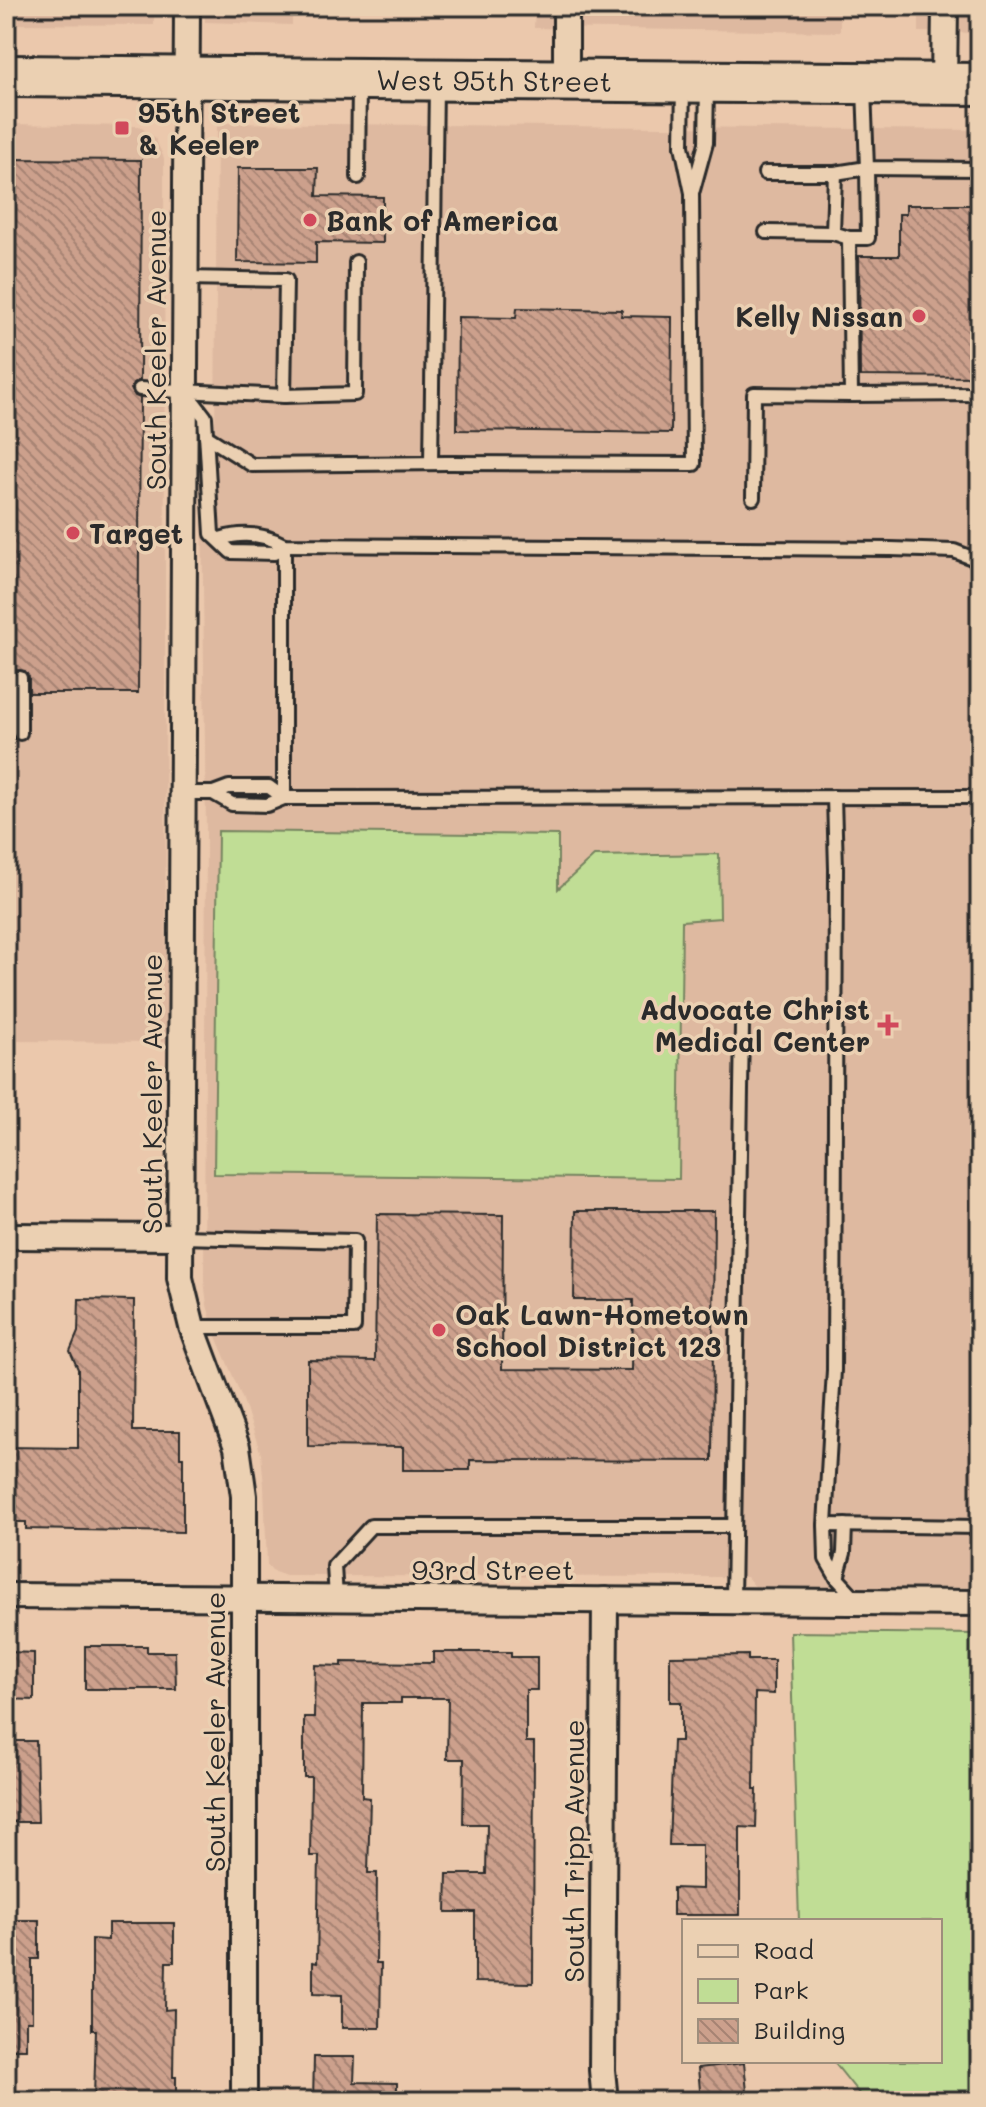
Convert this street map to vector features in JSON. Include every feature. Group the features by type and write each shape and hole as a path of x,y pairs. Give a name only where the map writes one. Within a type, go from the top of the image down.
{"main road":[{"name":"West 95th Street","path":"6,76 962,84"}],"street":[{"name":"South Keeler Avenue","path":"187,6 180,1278 192,1327 237,1447 244,1496 244,2101"},
{"path":"566,6 566,81"},
{"path":"945,6 962,84"},
{"path":"6,1236 180,1237"},
{"name":"93rd Street","path":"6,1596 980,1603"},
{"name":"South Tripp Avenue","path":"605,1600 602,2070 605,2101"}],"lane":[{"path":"358,177 359,79"},
{"path":"431,463 436,80"},
{"path":"692,193 706,143 695,82"},
{"path":"206,436 252,465 694,464 692,193 682,146 695,82"},
{"path":"766,232 833,233 849,238 868,238 864,83"},
{"path":"765,173 835,173 867,168 980,169"},
{"path":"833,233 835,173"},
{"path":"849,238 851,395"},
{"path":"140,389 284,396 355,394 356,262"},
{"path":"185,278 286,280 284,396"},
{"path":"185,391 205,417 212,534 220,539 234,535 269,537 284,545 954,551 980,561"},
{"path":"753,498 754,394 980,394"},
{"path":"284,545 284,798"},
{"path":"20,678 20,733"},
{"path":"183,793 213,793 229,787 269,787 284,798 980,797"},
{"path":"834,797 834,1370 825,1525 826,1559 837,1578 860,1602"},
{"path":"733,1601 742,1026"},
{"path":"180,1237 355,1241 354,1327 192,1327"},
{"path":"825,1525 980,1527"},
{"path":"837,1578 844,1553 845,1525"},
{"path":"336,1598 334,1566 371,1526 734,1526"}],"shaded area":[{"path":"6,6 154,6 154,25 6,24"},
{"path":"205,6 292,6 292,25 205,22"},
{"path":"535,6 840,6 840,32 534,28"},
{"path":"919,6 980,6 980,33 919,32"},
{"path":"217,123 980,130 980,1587 761,1590 747,1577 286,1576 272,1571 267,1565 261,1454 243,1400 215,1334 204,1280 206,833 202,502 216,501"},
{"path":"6,124 139,126 155,138 164,158 166,1042 6,1041"}],"green space":[{"path":"218,831 558,835 558,889 594,856 719,854 720,918 682,921 679,1179 214,1174"},
{"path":"790,1632 980,1634 980,2101 865,2101 835,2063 942,2063 942,1919 799,1919"}],"building":[{"name":"Target","path":"6,159 141,160 140,380 131,389 140,398 138,693 29,693 29,677 25,671 16,670 11,678 6,678"},
{"name":"Bank of America","path":"238,168 318,168 317,196 383,197 383,243 316,242 316,263 237,262"},
{"name":"Kelly Nissan","path":"906,205 975,205 975,213 980,213 980,377 860,376 859,256 899,256 899,214 906,214"},
{"path":"517,308 622,310 621,316 672,317 671,433 457,430 458,317 516,318"},
{"name":"Oak Lawn-Hometown School District 123","path":"575,1211 714,1211 712,1461 470,1460 470,1470 403,1470 403,1447 308,1446 308,1360 375,1361 377,1214 503,1215 502,1369 632,1370 633,1300 574,1300"},
{"path":"79,1299 134,1300 133,1431 180,1431 183,1532 26,1529 26,1522 6,1522 7,1447 78,1448 78,1369 70,1351 78,1332"},
{"path":"85,1646 147,1646 147,1652 175,1652 176,1689 85,1689"},
{"path":"9,1652 34,1653 34,1700 6,1699 6,1656"},
{"path":"433,1652 511,1652 511,1657 537,1657 537,1690 526,1690 526,1742 534,1742 533,1983 475,1982 475,1912 446,1912 447,1874 486,1874 487,1824 463,1824 464,1759 447,1759 448,1698 401,1698 401,1703 363,1703 362,1797 370,1798 368,1873 377,1873 376,1963 381,1963 380,2028 342,2028 342,1995 313,1994 313,1962 317,1963 319,1856 310,1856 311,1777 304,1777 304,1717 314,1717 315,1665 342,1666 342,1662 433,1663"},
{"path":"748,1655 748,1660 774,1660 774,1694 755,1693 756,1828 740,1827 740,1915 673,1915 673,1888 702,1889 702,1845 669,1845 673,1741 681,1741 681,1702 670,1702 670,1656"},
{"path":"6,1741 36,1741 38,1822 6,1822"},
{"path":"6,1920 39,1920 39,1959 32,1959 32,2021 26,2021 26,2049 6,2049"},
{"path":"108,1923 174,1923 174,1962 166,1962 165,2010 174,2009 173,2077 176,2077 176,2101 110,2101 110,2098 94,2097 96,2030 92,2030 92,1939 108,1940"},
{"path":"314,2057 355,2057 354,2082 397,2083 397,2101 313,2101"},
{"path":"744,2063 748,2101 701,2101 698,2068"}],"place":[{"name":"95th Street & Keeler","path":"122,128"},
{"name":"Bank of America","path":"310,220"},
{"name":"Kelly Nissan","path":"919,316"},
{"name":"Target","path":"73,533"},
{"name":"Advocate Christ Medical Center","path":"888,1025"},
{"name":"Oak Lawn-Hometown School District 123","path":"439,1330"}]}
